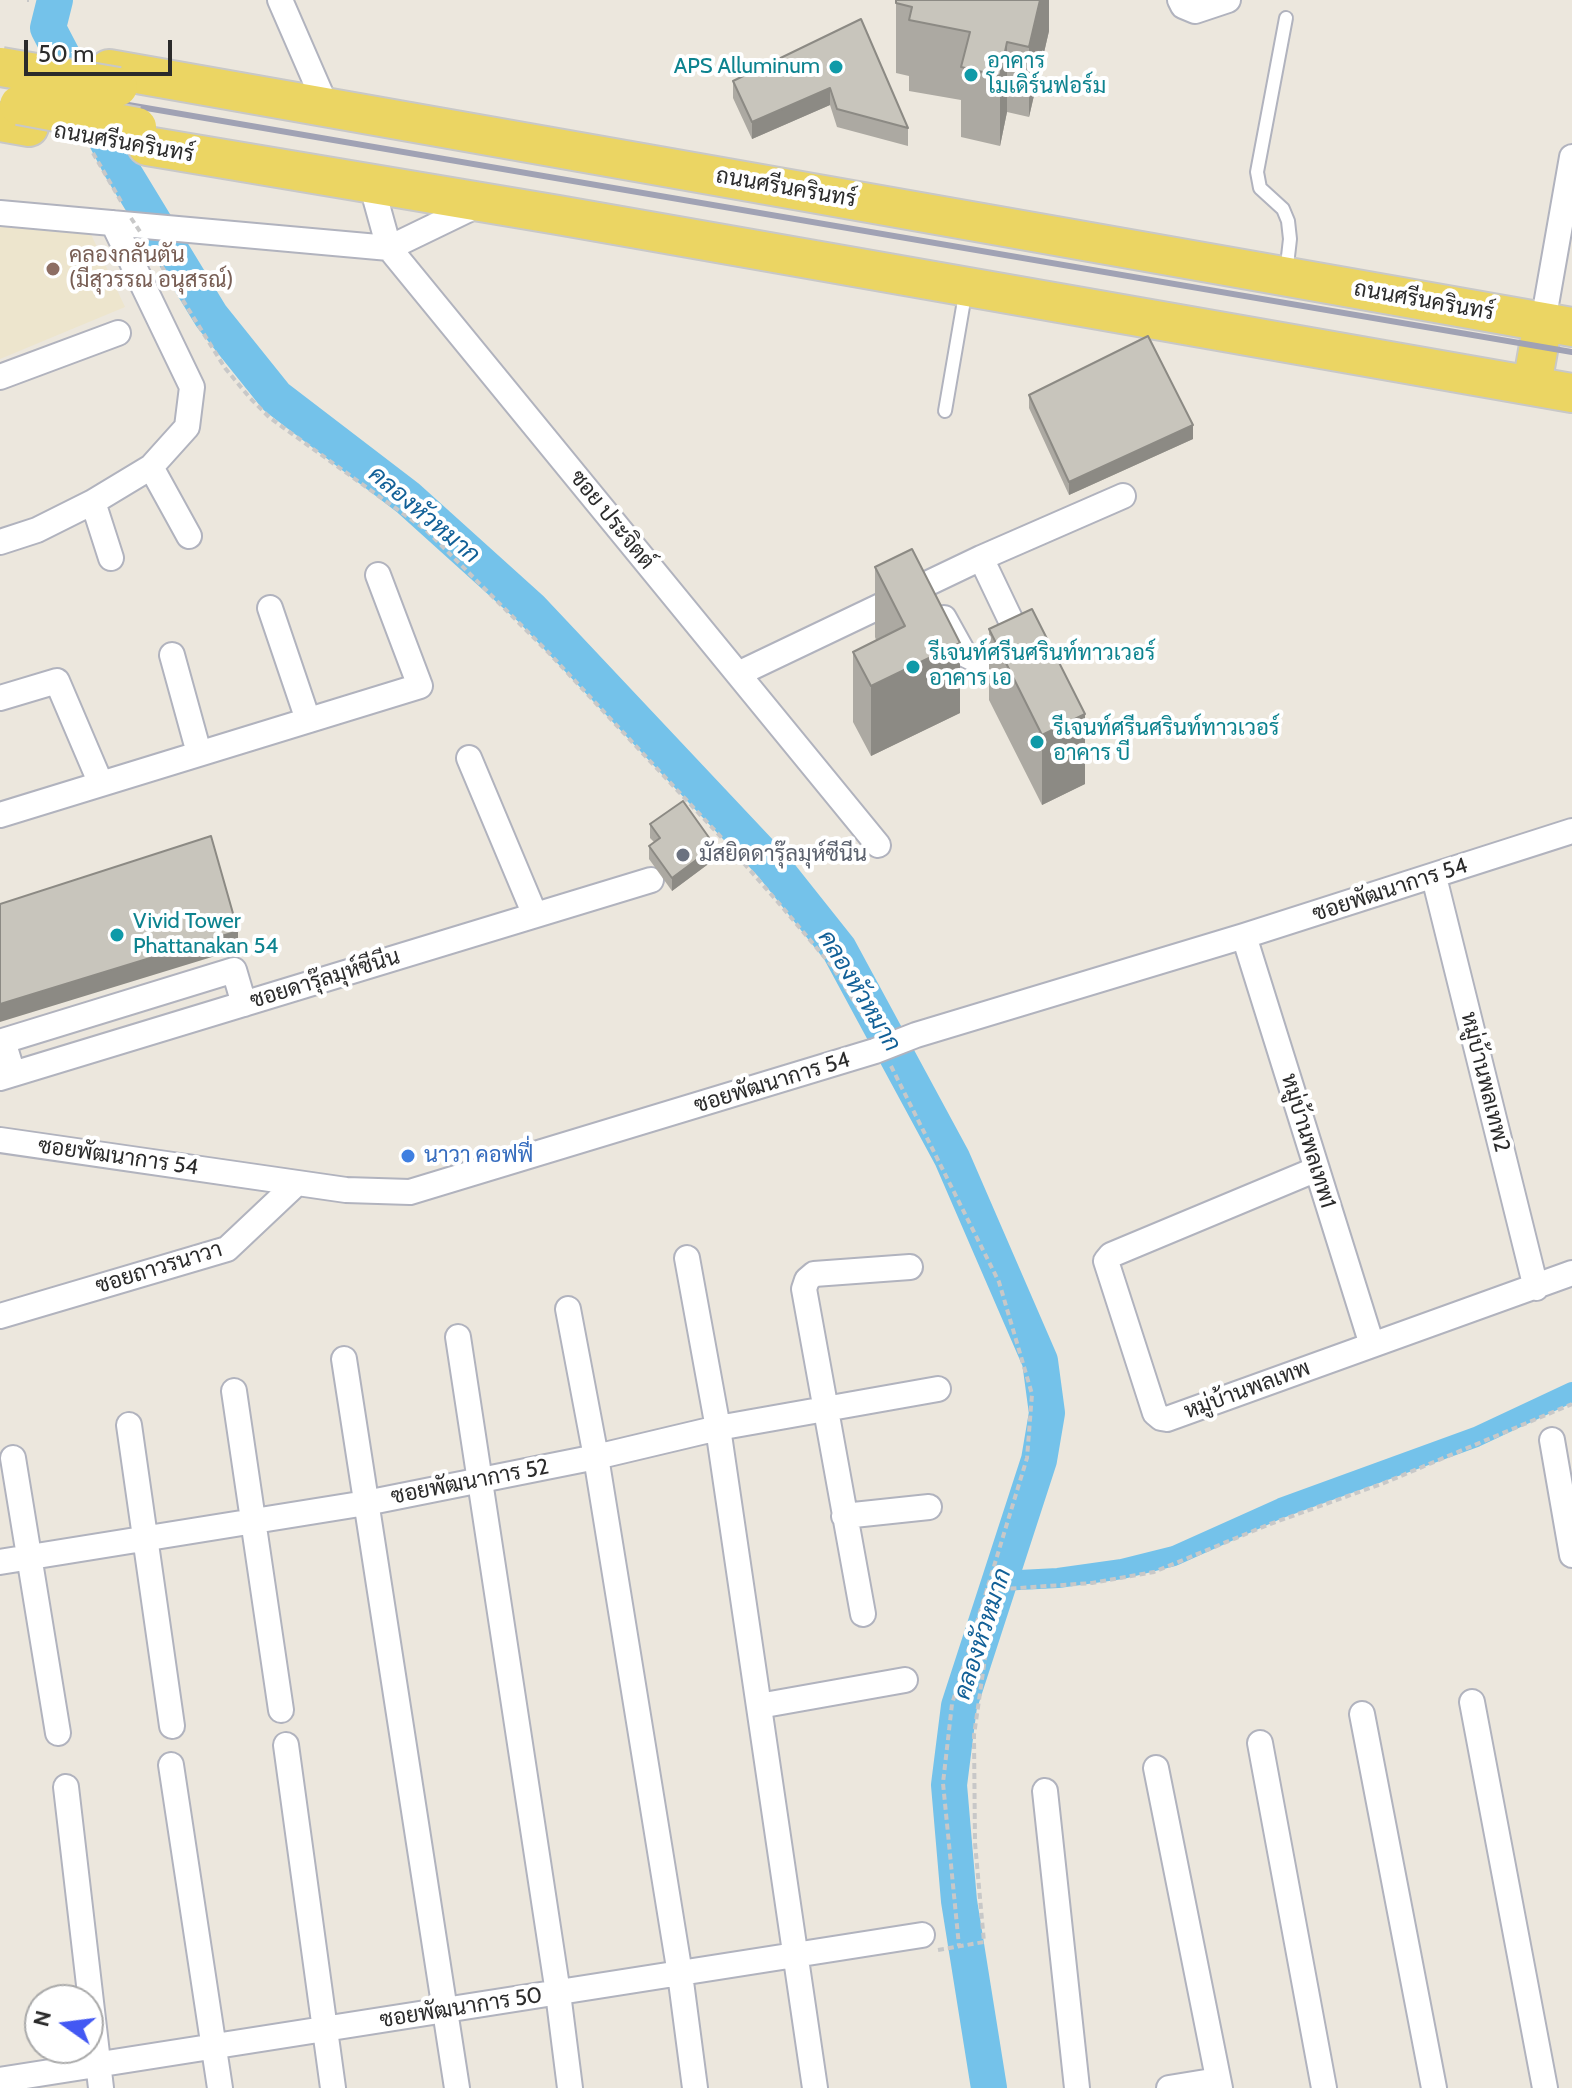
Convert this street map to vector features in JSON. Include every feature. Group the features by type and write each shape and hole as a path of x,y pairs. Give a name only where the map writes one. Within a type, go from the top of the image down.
{"main road":[{"name":"ถนนศรีนครินทร์","path":"7,91 113,78 316,106 1558,325"},
{"name":"ถนนศรีนครินทร์","path":"7,91 142,136 294,171 1572,393"},
{"path":"1532,385 1558,325"}],"street":[{"path":"280,0 316,106"},
{"path":"1180,0 1186,8 1195,11 1228,0"},
{"path":"1558,325 1572,157"},
{"name":"ซอย ประจิตต์","path":"371,183 389,248 878,845"},
{"path":"0,213 389,248 484,202"},
{"path":"0,542 37,530 93,502 151,467 187,427 192,387 133,225"},
{"path":"0,377 118,333"},
{"path":"151,467 189,536"},
{"path":"738,674 981,558 1123,496"},
{"path":"93,502 111,558"},
{"path":"926,585 964,654 1000,672 1032,664 981,558"},
{"path":"0,815 420,686 378,575"},
{"path":"270,608 308,720"},
{"path":"172,655 199,753"},
{"path":"0,698 57,681 101,784"},
{"path":"469,758 535,915"},
{"name":"ซอยพัฒนาการ 54","path":"0,1140 346,1190 410,1192 880,1050 916,1035 1434,877 1572,831"},
{"name":"หมู่บ้านพลเทพ2","path":"1434,877 1536,1288"},
{"name":"ซอยดารุ๊ลมุห์ซีนีน","path":"6,1076 651,880"},
{"name":"หมู่บ้านพลเทพ1","path":"1244,936 1372,1345"},
{"path":"6,1076 3,1041 234,970 244,1004"},
{"name":"หมู่บ้านพลเทพ","path":"1317,1169 1111,1255 1106,1261 1155,1413 1161,1418 1167,1419 1572,1273"},
{"name":"ซอยถาวรนาวา","path":"0,1316 227,1249 297,1183"},
{"path":"687,1258 718,1428 815,2088"},
{"path":"863,1614 804,1289 807,1280 814,1274 910,1267"},
{"path":"568,1309 596,1457 680,1974 695,2088"},
{"path":"458,1337 570,2088"},
{"path":"344,1359 457,2088"},
{"name":"ซอยพัฒนาการ 52","path":"0,1562 366,1503 596,1457 718,1428 938,1389"},
{"path":"234,1391 281,1710"},
{"path":"129,1425 172,1726"},
{"path":"1552,1440 1572,1555"},
{"path":"13,1458 58,1733"},
{"path":"844,1516 929,1507"},
{"path":"759,1706 905,1680"},
{"path":"1472,1702 1545,2088"},
{"path":"1362,1714 1434,2088"},
{"path":"1260,1743 1324,2088"},
{"path":"286,1745 333,2088"},
{"path":"171,1765 220,2088"},
{"path":"1156,1768 1219,2084 1169,2088"},
{"path":"66,1787 90,1984"},
{"path":"1045,1791 1077,2088"},
{"name":"ซอยพัฒนาการ 50","path":"104,2062 922,1935"},
{"name":"ซอยพัฒนาการ 50","path":"0,2080 93,2064"},
{"path":"99,2064 101,2088"}],"lane":[{"path":"1286,18 1257,172 1260,188 1283,209 1288,221 1290,239 1286,277"},
{"path":"945,411 967,286"}],"path":[{"path":"93,153 133,225 225,368 250,398 270,418 426,530 538,641 721,837 832,966 880,1050 999,1282 1032,1394 1027,1458 952,1704 943,1783 959,1946"},
{"path":"985,1590 1092,1583 1154,1572 1270,1524 1384,1483 1572,1404"},
{"path":"922,1935 930,1951 984,1942 975,1843 974,1735 986,1651 1004,1589"}],"shaded area":[{"name":"คลองกลันตัน (มีสุวรรณ อนุสรณ์)","path":"0,223 89,230 125,307 0,359"}],"building":[{"path":"896,0 1040,0 1029,47 1007,42 1000,76 961,67 970,32 909,20 912,7 896,3"},
{"name":"APS Alluminum","path":"861,19 908,128 837,109 830,88 752,122 733,81"},
{"path":"1148,336 1193,425 1069,482 1029,395"},
{"path":"912,549 960,643 871,686 853,652 905,626 875,567"},
{"path":"1032,609 1085,714 1042,735 989,629"},
{"name":"มัสยิดดารุ๊ลมุห์ซีนีน","path":"683,801 715,846 672,878 649,846 660,838 650,824"},
{"name":"Vivid Tower Phattanakan 54","path":"211,836 238,931 0,1004 0,904"}],"waterway":[{"name":"คลองหัวหมาก","path":"55,0 48,28 121,168 211,316 276,397 408,498 531,609 773,866 839,949 952,1158 1040,1361 1047,1413 1039,1460 959,1706 949,1785 959,1901 989,2088"},
{"path":"1000,1581 1058,1578 1122,1569 1174,1556 1281,1508 1476,1437 1572,1392"}],"railway":[{"path":"0,83 1572,352"}],"place":[{"name":"APS Alluminum","path":"836,67"},
{"name":"อาคาร โมเดิร์นฟอร์ม","path":"971,75"},
{"name":"คลองกลันตัน (มีสุวรรณ อนุสรณ์)","path":"53,269"},
{"name":"รีเจนท์ศรีนศรินท์ทาวเวอร์ อาคาร เอ","path":"913,667"},
{"name":"รีเจนท์ศรีนศรินท์ทาวเวอร์ อาคาร บี","path":"1037,742"},
{"name":"มัสยิดดารุ๊ลมุห์ซีนีน","path":"683,855"},
{"name":"Vivid Tower Phattanakan 54","path":"117,935"},
{"name":"นาวา คอฟฟี่","path":"408,1156"}]}
